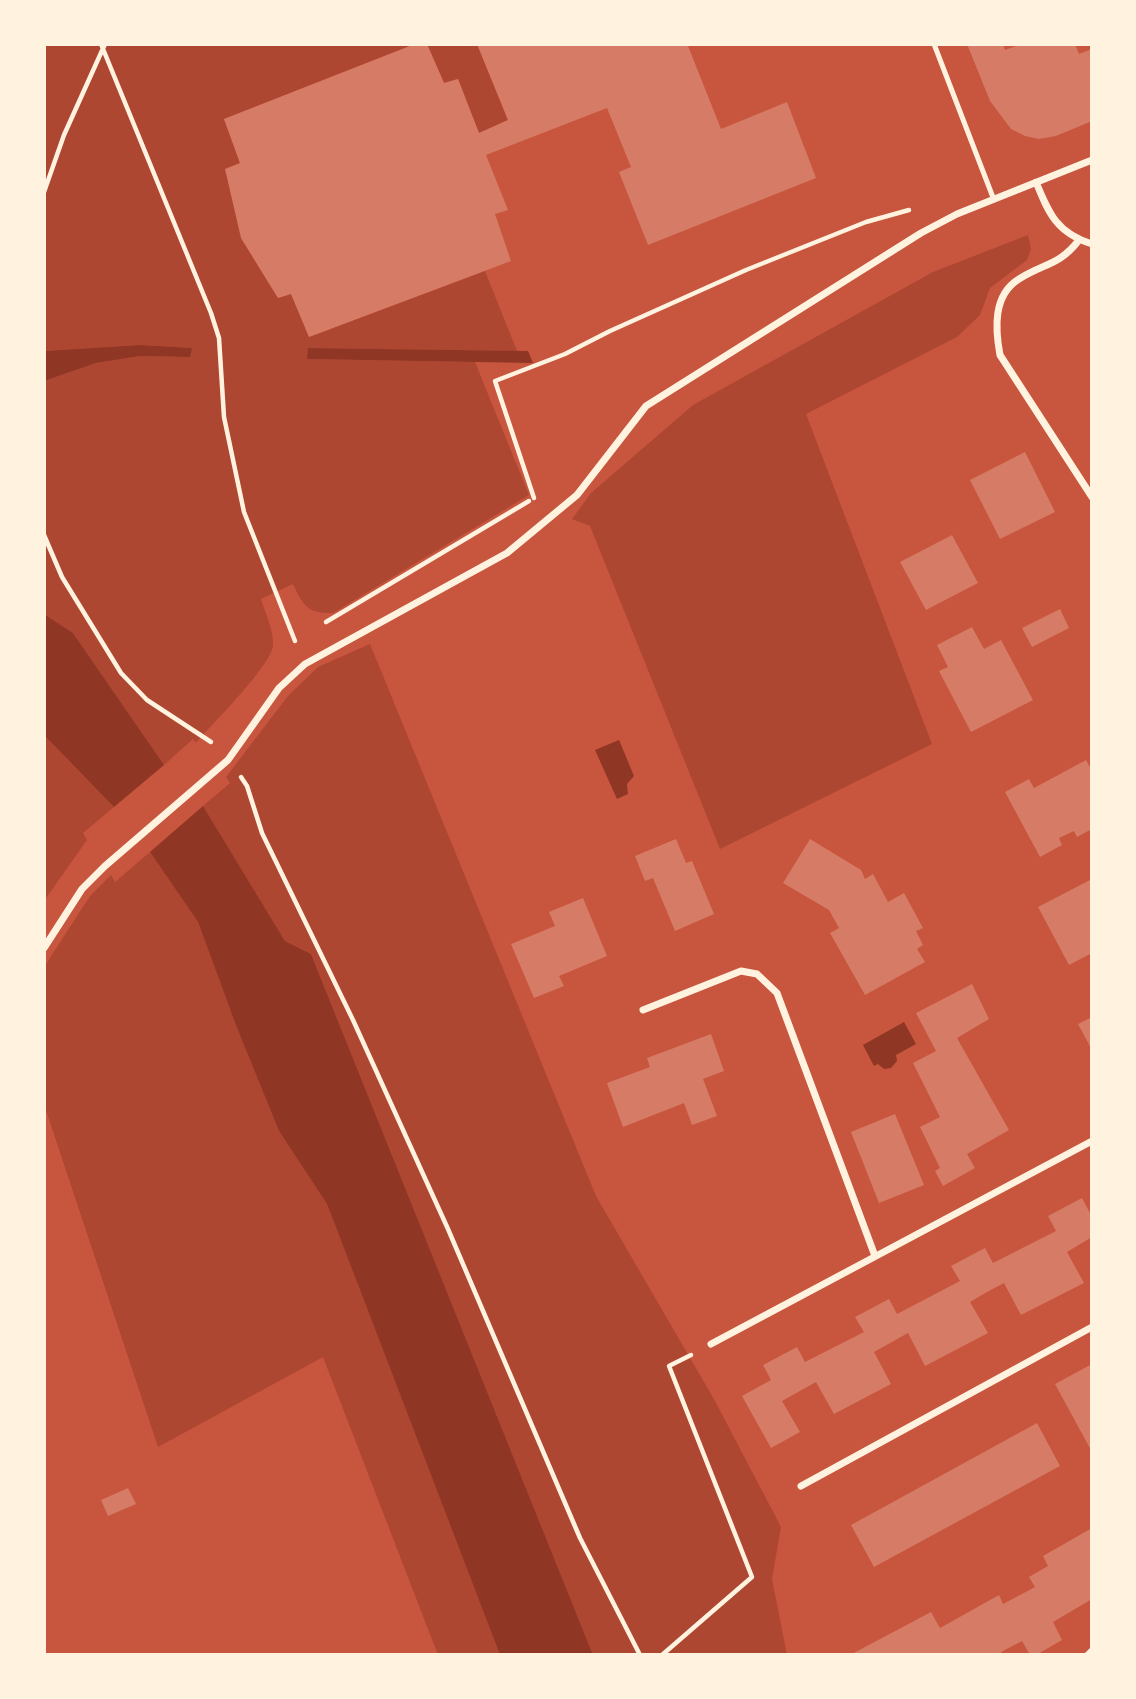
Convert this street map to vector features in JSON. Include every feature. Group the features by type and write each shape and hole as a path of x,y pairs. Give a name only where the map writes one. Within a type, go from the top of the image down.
{"street":[{"path":"44,948 82,889 104,866 219,769 247,736 279,688 305,664 507,553 577,495 646,406 921,233 957,215 1092,160"},
{"path":"1035,182 1051,218 1063,230 1092,244"},
{"path":"1079,240 1058,261 1017,280 1002,296 997,314 996,334 1000,355 1092,497"},
{"path":"643,1010 741,971 757,974 777,993 875,1256"},
{"path":"711,1344 1092,1141"},
{"path":"801,1486 1092,1326"}],"lane":[{"path":"934,44 994,200"}],"path":[{"path":"44,192 64,135 103,45"},
{"path":"103,45 211,313 219,338 224,417 244,512 305,664"},
{"path":"534,498 495,381 565,354 610,331 758,266 866,222 914,208"},
{"path":"44,536 62,577 121,673 147,699 212,743"},
{"path":"235,767 247,786 262,833 353,1020 448,1229 580,1538 639,1655"},
{"path":"662,1655 752,1577 669,1366 711,1344"}],"shaded area":[{"path":"44,44 415,44 224,119 240,163 241,238 278,298 291,294 309,337 485,271 517,351 308,348 308,359 475,362 529,495 333,613 317,612 307,607 293,584 261,599 273,646 262,667 196,743 193,739 164,765 73,633 44,614 44,381 96,363 140,356 190,357 191,348 140,345 44,351"},
{"path":"427,44 477,44 508,120 479,133 458,79 444,83"},
{"path":"1028,235 1031,249 1027,260 990,288 980,315 957,337 806,414 932,744 720,849 590,526 572,519 591,493 693,405 933,272"},
{"path":"140,345 192,348 190,357 140,356 96,363 44,381 44,351"},
{"path":"308,348 528,351 533,363 307,359"},
{"path":"44,614 73,633 164,765 114,807 44,735"},
{"path":"370,644 596,1196 715,1401 781,1527 772,1579 787,1655 593,1655 311,954 285,941 203,806 230,783 226,777 288,696 318,667"},
{"path":"44,735 114,807 83,833 87,840 44,901"},
{"path":"619,740 634,776 627,784 628,794 617,799 595,750"},
{"path":"203,806 285,941 311,954 593,1655 500,1655 327,1204 279,1131 198,922 150,852"},
{"path":"150,852 198,922 279,1131 327,1204 500,1655 438,1655 323,1357 158,1447 44,1104 44,967 90,896 111,875 115,882"},
{"path":"904,1022 916,1044 896,1055 897,1061 891,1068 884,1069 878,1064 874,1066 863,1045"}],"building":[{"path":"415,44 427,44 444,83 458,79 479,133 508,120 477,44 693,44 688,46 721,129 787,102 816,178 648,245 619,172 631,167 607,108 486,155 508,210 495,214 511,261 309,337 291,294 278,298 241,238 225,169 240,163 224,119"},
{"path":"967,44 1003,44 1005,50 1022,44 1075,44 1079,54 1092,49 1092,121 1056,136 1039,139 1011,129 990,101"},
{"path":"1025,452 1055,512 1000,539 970,480"},
{"path":"952,535 978,583 926,610 900,562"},
{"path":"1060,609 1069,628 1032,647 1022,628"},
{"path":"972,627 984,649 1001,640 1033,700 971,732 939,671 948,667 937,645"},
{"path":"1086,760 1092,771 1092,829 1077,837 1074,831 1059,838 1062,845 1040,857 1005,792 1029,779 1034,788"},
{"path":"676,839 686,863 692,861 714,914 675,931 653,878 645,881 635,856"},
{"path":"810,839 861,870 865,879 873,874 888,902 904,893 923,928 916,931 923,945 917,949 925,962 865,995 830,933 839,928 829,910 783,883"},
{"path":"1092,879 1092,953 1069,965 1038,907"},
{"path":"583,898 607,956 559,976 564,986 534,998 511,944 555,926 549,912"},
{"path":"972,984 989,1019 957,1038 1009,1130 967,1154 975,1168 943,1186 935,1171 940,1168 920,1127 940,1117 913,1063 936,1051 916,1013"},
{"path":"1092,1017 1092,1050 1078,1024"},
{"path":"711,1034 724,1071 703,1079 717,1116 692,1125 684,1103 623,1127 607,1083 650,1067 647,1058"},
{"path":"895,1114 924,1185 879,1203 851,1132"},
{"path":"1082,1198 1090,1213 1092,1212 1092,1237 1067,1252 1084,1283 1021,1315 1004,1283 970,1302 988,1333 925,1366 908,1333 874,1352 891,1384 834,1414 816,1382 782,1401 800,1432 771,1448 742,1396 771,1380 763,1365 797,1347 805,1362 864,1332 855,1317 889,1299 897,1314 960,1281 951,1266 985,1248 993,1263 1056,1231 1048,1216"},
{"path":"1092,1364 1092,1452 1055,1384"},
{"path":"1037,1423 1060,1466 874,1567 851,1525"},
{"path":"128,1488 136,1504 108,1516 101,1500"},
{"path":"1092,1528 1092,1599 1053,1622 1062,1640 1036,1655 1030,1655 1022,1641 1001,1652 1003,1655 850,1655 931,1612 940,1628 999,1595 1003,1604 1035,1587 1029,1577 1048,1566 1043,1556"}]}
